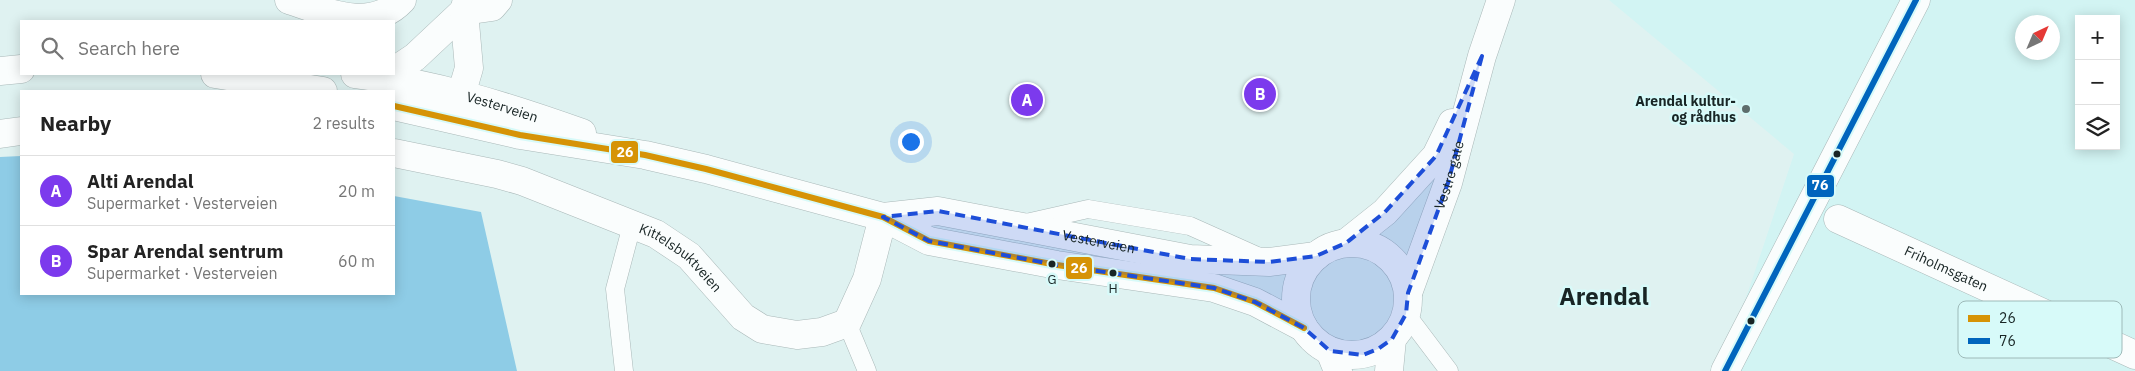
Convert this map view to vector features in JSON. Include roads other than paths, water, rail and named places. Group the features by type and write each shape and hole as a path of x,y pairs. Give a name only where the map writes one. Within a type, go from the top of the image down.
{"main road":[{"path":"289,0 338,17 371,18 393,9 402,0"},
{"path":"395,71 415,57 465,6 492,7 498,0"},
{"name":"Vestre gate","path":"1407,304 1448,184 1482,56 1501,0"},
{"path":"1726,371 1916,0"},
{"path":"426,113 462,95 469,68 465,6"},
{"name":"Vestre gate","path":"1346,243 1385,212 1436,156 1482,56"},
{"path":"0,71 20,69"},
{"path":"221,75 317,90"},
{"name":"Vesterveien","path":"393,75 543,119 645,155"},
{"name":"Vesterveien","path":"395,106 520,135 645,155 706,169 883,217 929,241 1057,266 1214,288 1255,302 1304,328"},
{"path":"0,134 20,131"},
{"name":"Kittelsbuktveien","path":"395,153 522,181 656,234 689,256 743,318 762,329 797,336 822,332 847,323"},
{"name":"Vesterveien","path":"883,217 938,211 1190,259 1269,262 1316,256"},
{"path":"847,323 867,279 883,217"},
{"name":"Friholmsgaten","path":"1838,219 2017,301"},
{"path":"1346,243 1363,244 1380,250 1394,261 1404,276 1407,304 1401,327 1392,339 1378,349 1363,355 1346,355 1334,361 1304,328 1298,314 1298,282 1316,256 1330,248 1346,243"},
{"path":"1388,371 1392,339"},
{"name":"Friholmsgaten","path":"2122,349 2135,355"}],"lane":[{"path":"624,371 615,289 632,225"},
{"path":"1407,304 1449,371"},
{"path":"847,323 868,371"}],"water":[{"path":"20,156 20,295 395,295 395,196 481,212 517,371 0,371 0,157"}],"place":[{"name":"Spar Arendal sentrum","path":"1260,94"},
{"name":"Alti Arendal","path":"1027,100"},
{"name":"Arendal kultur- og rådhus","path":"1746,109"},
{"name":"G","path":"1052,264"},
{"name":"H","path":"1113,273"}],"district":[{"name":"Arendal","path":"1604,297"}]}
